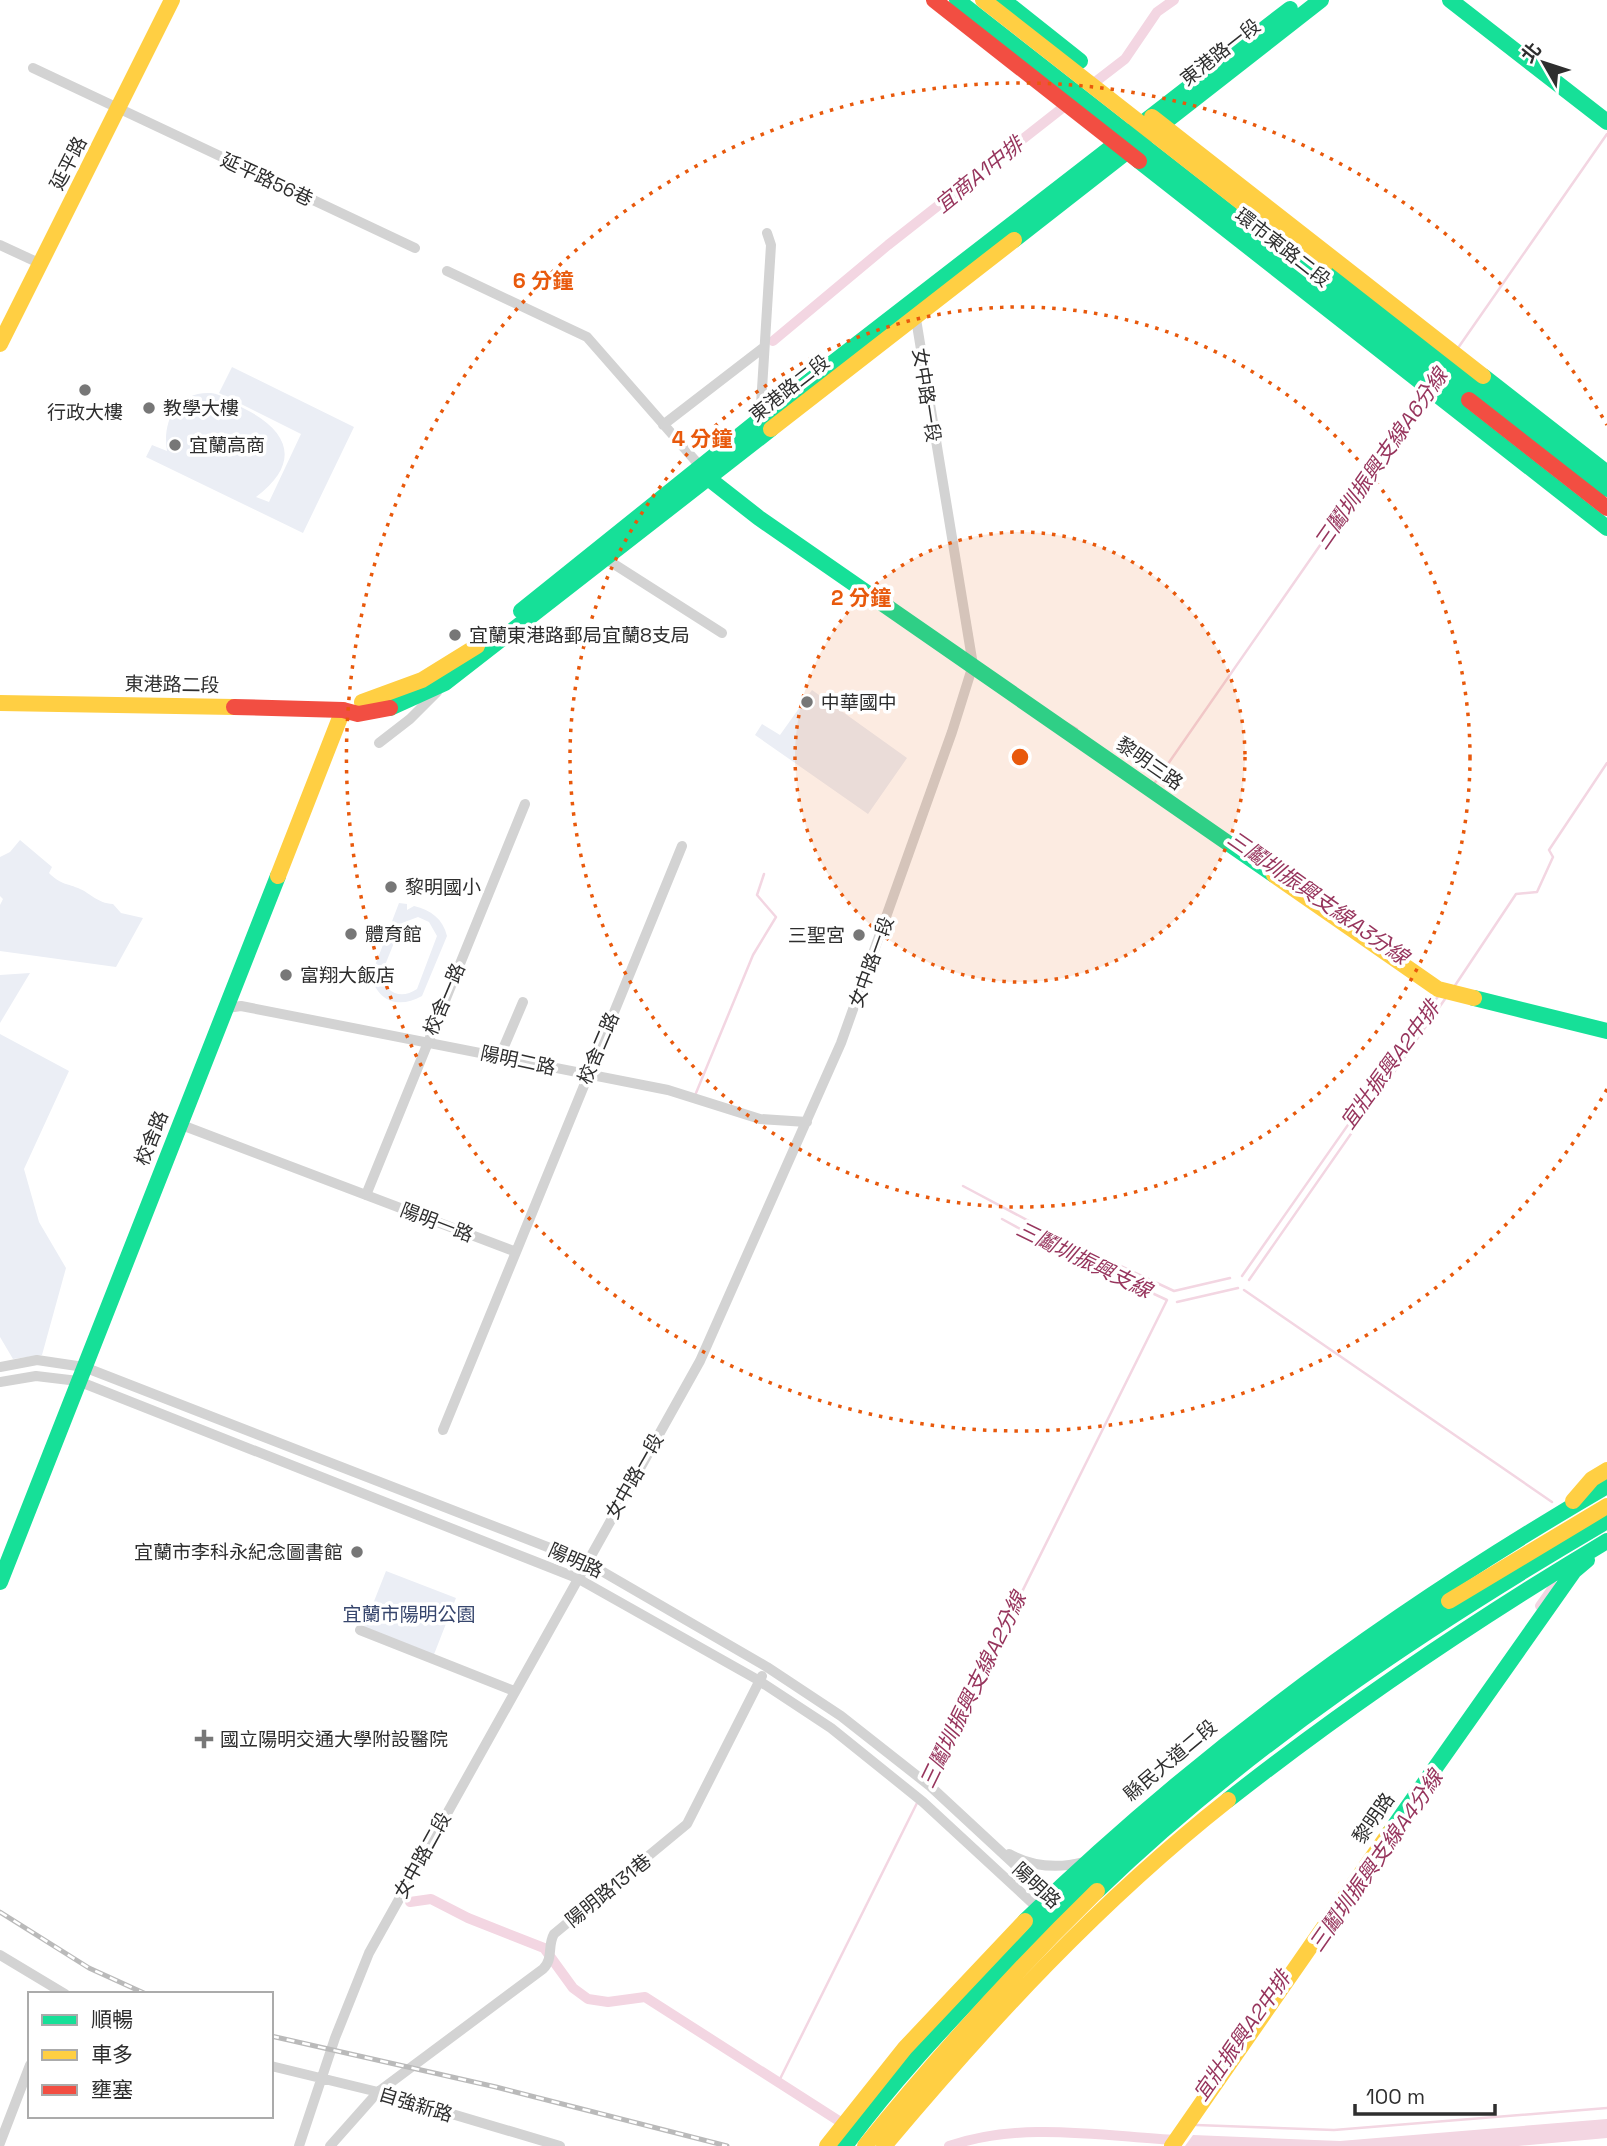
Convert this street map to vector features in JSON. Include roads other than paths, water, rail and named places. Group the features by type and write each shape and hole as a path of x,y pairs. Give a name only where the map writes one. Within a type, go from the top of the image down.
{"main road":[{"name":"延平路","path":"0,344 172,0"},
{"name":"環市東路二段","path":"933,0 1139,133 1607,489"},
{"name":"環市東路二段","path":"957,0 1607,473"},
{"name":"環市東路二段","path":"983,0 1607,528"},
{"name":"環市東路二段","path":"1003,0 1139,133 1607,508"},
{"name":"東港路一段","path":"1139,133 1301,0"},
{"name":"東港路一段","path":"1139,133 1321,0"},
{"path":"1450,0 1607,122"},
{"name":"東港路二段","path":"343,710 400,692 444,669 704,472 1139,133"},
{"name":"東港路二段","path":"0,703 343,710 358,714 391,708 445,683 606,559 704,472"},
{"name":"黎明三路","path":"704,472 770,526 1438,989 1607,1031"},
{"name":"校舍路","path":"0,1582 343,710"},
{"path":"1601,1531 1568,1508 1592,1479 1607,1470"},
{"name":"縣民大道二段","path":"865,2146 1054,1912 1084,1863 1382,1623 1607,1486"},
{"name":"縣民大道二段","path":"884,2146 1025,1987 1077,1935 1205,1819 1326,1724 1547,1575 1601,1531 1607,1506"},
{"name":"縣民大道二段","path":"845,2146 892,2086 1054,1912 1260,1723 1448,1599 1601,1531"},
{"name":"縣民大道二段","path":"828,2146 898,2056 985,1960 1054,1912 1204,1799 1291,1729 1399,1650 1492,1589 1601,1531"},
{"name":"黎明路","path":"1172,2146 1601,1531"},
{"path":"1547,1575 1559,1579 1558,1592"}],"street":[{"name":"延平路56巷","path":"33,68 415,248"},
{"path":"763,426 763,348 772,245 767,233"},
{"path":"0,245 41,264"},
{"path":"447,271 587,337 704,472"},
{"name":"女中路一段","path":"577,1578 700,1361 807,1122 861,991 929,801 972,665 915,308"},
{"path":"663,425 763,348"},
{"path":"606,559 722,633"},
{"path":"379,743 410,719 445,683"},
{"name":"校舍一路","path":"366,1195 426,1041 525,804"},
{"name":"校舍二路","path":"516,1252 682,846"},
{"path":"500,1056 523,1002"},
{"name":"陽明二路","path":"227,1008 241,1006 668,1090 760,1119 807,1122"},
{"name":"陽明一路","path":"179,1124 516,1252"},
{"path":"443,1430 516,1252"},
{"path":"0,1367 37,1360 81,1374"},
{"path":"0,1381 20,1376 81,1374"},
{"name":"陽明路","path":"81,1374 586,1562 767,1667 841,1716 930,1786 990,1839 1077,1935"},
{"name":"陽明路","path":"81,1374 577,1578 761,1677 904,1786 1054,1912"},
{"name":"女中路二段","path":"299,2146 369,1953 577,1578"},
{"path":"360,1630 514,1691"},
{"name":"陽明路131巷","path":"330,2146 378,2092 543,1969 550,1959 550,1945 554,1934 687,1824 761,1677"},
{"path":"990,1839 1003,1850 1034,1864 1051,1867 1084,1863"},
{"path":"0,1955 58,1992"},
{"name":"自強新路","path":"273,2066 378,2092 560,2146"},
{"path":"0,2143 28,2070"}],"waterway":[{"name":"宜商A1中排","path":"1090,86 1125,59 1157,12 1174,0"},
{"name":"宜商A1中排","path":"773,341 888,245 1070,102"},
{"name":"三鬮圳振興支線A6分線","path":"1458,348 1607,134"},
{"name":"三鬮圳振興支線A6分線","path":"1154,784 1426,393"},
{"name":"三鬮圳振興支線A3分線","path":"1054,716 1077,729"},
{"path":"1454,987 1516,894 1537,892 1553,857 1549,850 1607,763"},
{"name":"三鬮圳振興支線A3分線","path":"696,1093 753,955 776,917 757,895 764,874"},
{"name":"宜壯振興A2中排","path":"1242,1276 1439,995"},
{"name":"三鬮圳振興支線A2分線","path":"1249,1280 1445,999"},
{"name":"三鬮圳振興支線","path":"963,1186 1059,1237 1174,1291 1230,1278"},
{"name":"三鬮圳振興支線A2分線","path":"928,1781 1167,1300 1055,1248 1002,1219"},
{"name":"三鬮圳振興支線A2分線","path":"1177,1302 1238,1288"},
{"path":"1244,1290 1552,1502"},
{"name":"宜壯振興A2中排","path":"1540,1606 1554,1586"},
{"name":"三鬮圳振興支線A2分線","path":"779,2081 917,1803"},
{"path":"410,1902 431,1899 468,1918 544,1948 573,1988 588,1999 608,2002 645,1997 839,2121"},
{"path":"1196,2125 1334,2130 1607,2108"},
{"path":"949,2146 977,2138 1033,2132 1177,2140"}],"railway":[{"path":"0,1912 89,1968 142,1992"},
{"path":"273,2036 496,2087 727,2146"}],"place":[{"name":"行政大樓","path":"85,390"},
{"name":"教學大樓","path":"149,408"},
{"name":"宜蘭高商","path":"175,445"},
{"name":"宜蘭東港路郵局宜蘭8支局","path":"455,635"},
{"name":"中華國中","path":"807,702"},
{"name":"黎明國小","path":"391,887"},
{"name":"體育館","path":"351,934"},
{"name":"三聖宮","path":"859,935"},
{"name":"富翔大飯店","path":"286,975"},
{"name":"宜蘭市李科永紀念圖書館","path":"357,1552"},
{"name":"國立陽明交通大學附設醫院","path":"204,1739"}],"park label":[{"name":"宜蘭市陽明公園","path":"409,1614"}],"water label":[{"name":"三鬮圳振興支線A4分線","path":"1376,1861"}]}
